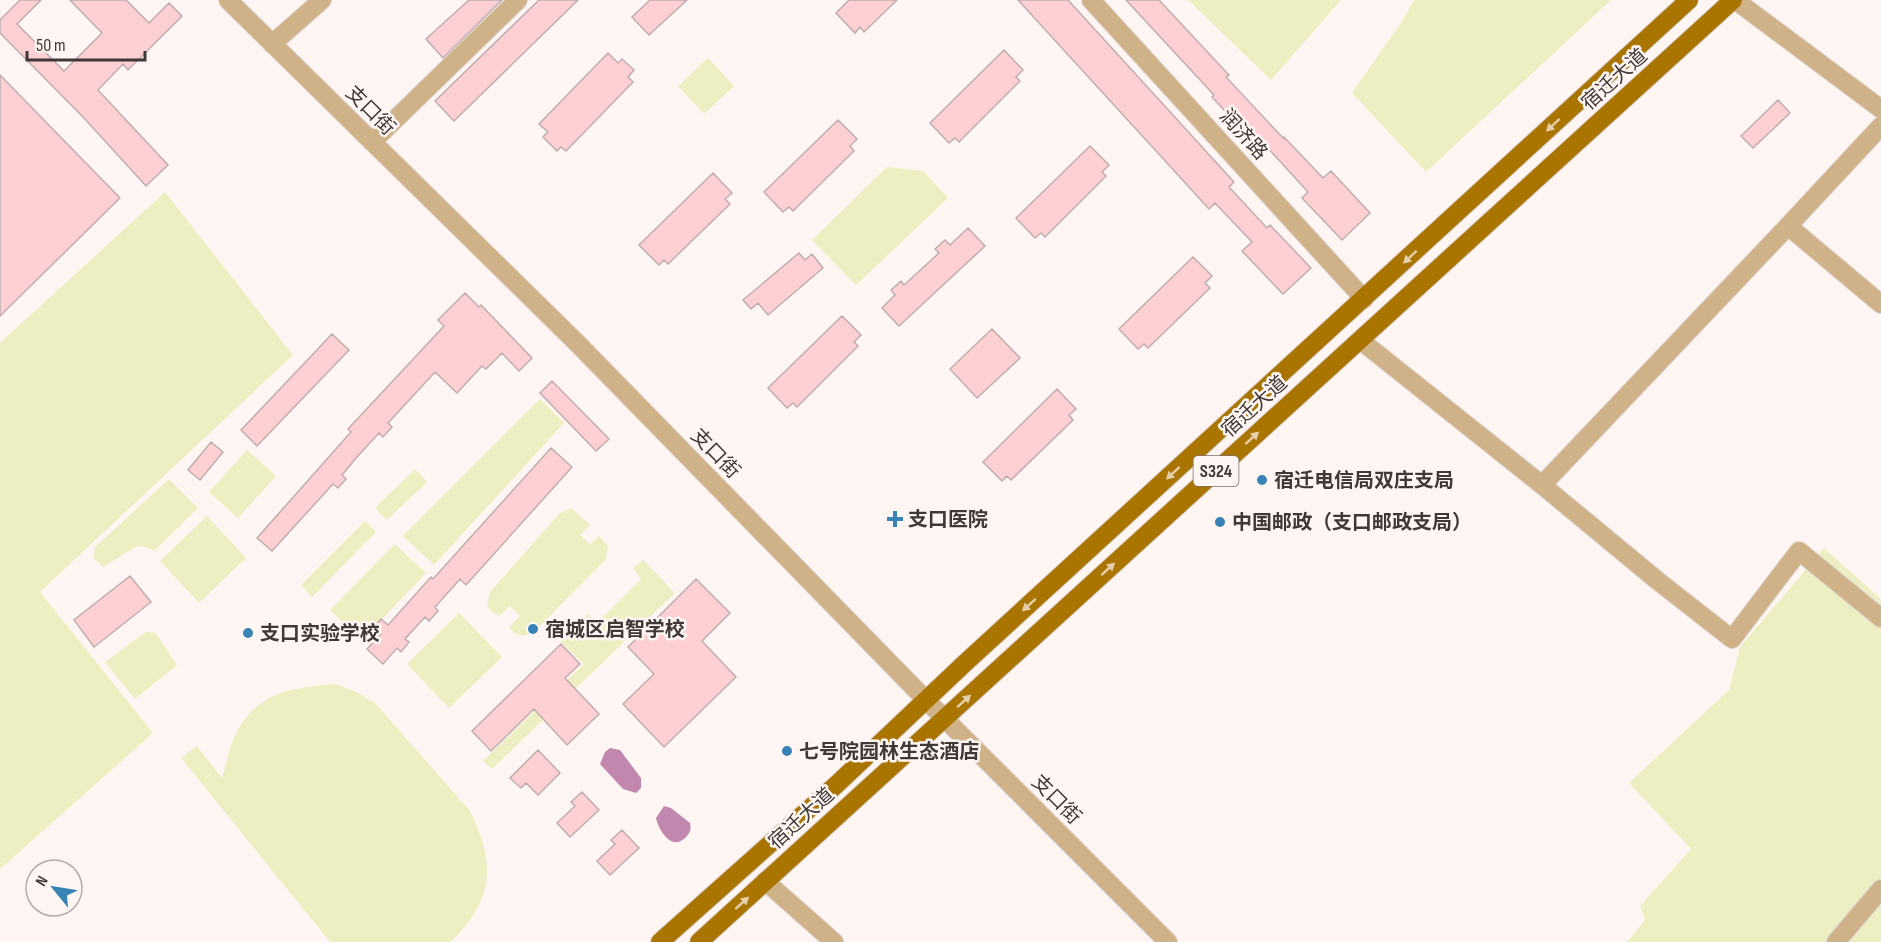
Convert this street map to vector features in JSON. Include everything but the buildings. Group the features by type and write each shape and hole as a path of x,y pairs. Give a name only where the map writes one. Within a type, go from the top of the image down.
{"main road":[{"name":"宿迁大道","path":"660,942 836,785 1689,0"},
{"name":"宿迁大道","path":"699,942 1734,0"}],"street":[{"name":"支口街","path":"228,0 577,343 926,700 1168,942"},
{"path":"272,44 322,0"},
{"path":"372,142 518,0"},
{"name":"润济路","path":"1092,0 1364,299"},
{"path":"1734,0 1881,109"},
{"path":"1542,485 1881,126"},
{"path":"1788,226 1881,304"},
{"path":"1360,340 1732,639 1799,551 1881,618"},
{"path":"765,881 834,942"},
{"path":"1836,942 1881,890"}],"green space":[{"path":"1188,0 1341,0 1271,80"},
{"path":"1414,0 1611,0 1426,172 1352,93 1403,20"},
{"path":"708,58 734,86 704,114 678,86"},
{"path":"887,167 923,171 948,198 856,285 812,240"},
{"path":"165,192 293,355 40,592 153,733 0,869 0,343"},
{"path":"540,399 564,423 434,565 403,536"},
{"path":"247,450 276,476 238,518 209,492"},
{"path":"415,469 427,482 387,520 375,508"},
{"path":"169,479 198,508 154,551 137,546 103,567 93,557 95,547"},
{"path":"571,508 590,525 580,535 590,544 599,536 608,546 606,559 537,629 526,635 519,635 509,627 520,616 510,606 499,616 491,611 487,605 490,592 559,514"},
{"path":"207,516 246,558 199,603 160,561"},
{"path":"365,521 376,532 312,597 301,585"},
{"path":"395,544 426,573 362,640 330,610"},
{"path":"1824,548 1881,599 1881,942 1627,942 1645,920 1640,906 1691,849 1629,783 1729,690 1740,647"},
{"path":"643,560 675,593 492,769 483,761 584,664 561,642 588,614 598,622 641,579 633,568"},
{"path":"459,613 502,657 449,708 407,664"},
{"path":"146,632 157,635 177,665 135,699 105,662"},
{"path":"336,684 375,703 470,811 484,848 487,864 486,880 483,896 476,911 451,942 330,942 181,758 197,746 222,778 232,742 240,726 261,703 287,691"}],"shaded area":[{"path":"610,748 620,750 641,778 641,788 636,793 623,789 600,764 605,752"},
{"path":"664,806 671,808 690,823 690,832 681,841 671,841 660,829 656,818"}],"place":[{"name":"宿迁电信局双庄支局","path":"1262,480"},
{"name":"支口医院","path":"895,519"},
{"name":"中国邮政（支口邮政支局）","path":"1220,522"},
{"name":"宿城区启智学校","path":"533,629"},
{"name":"支口实验学校","path":"248,633"},
{"name":"七号院园林生态酒店","path":"787,751"}]}
